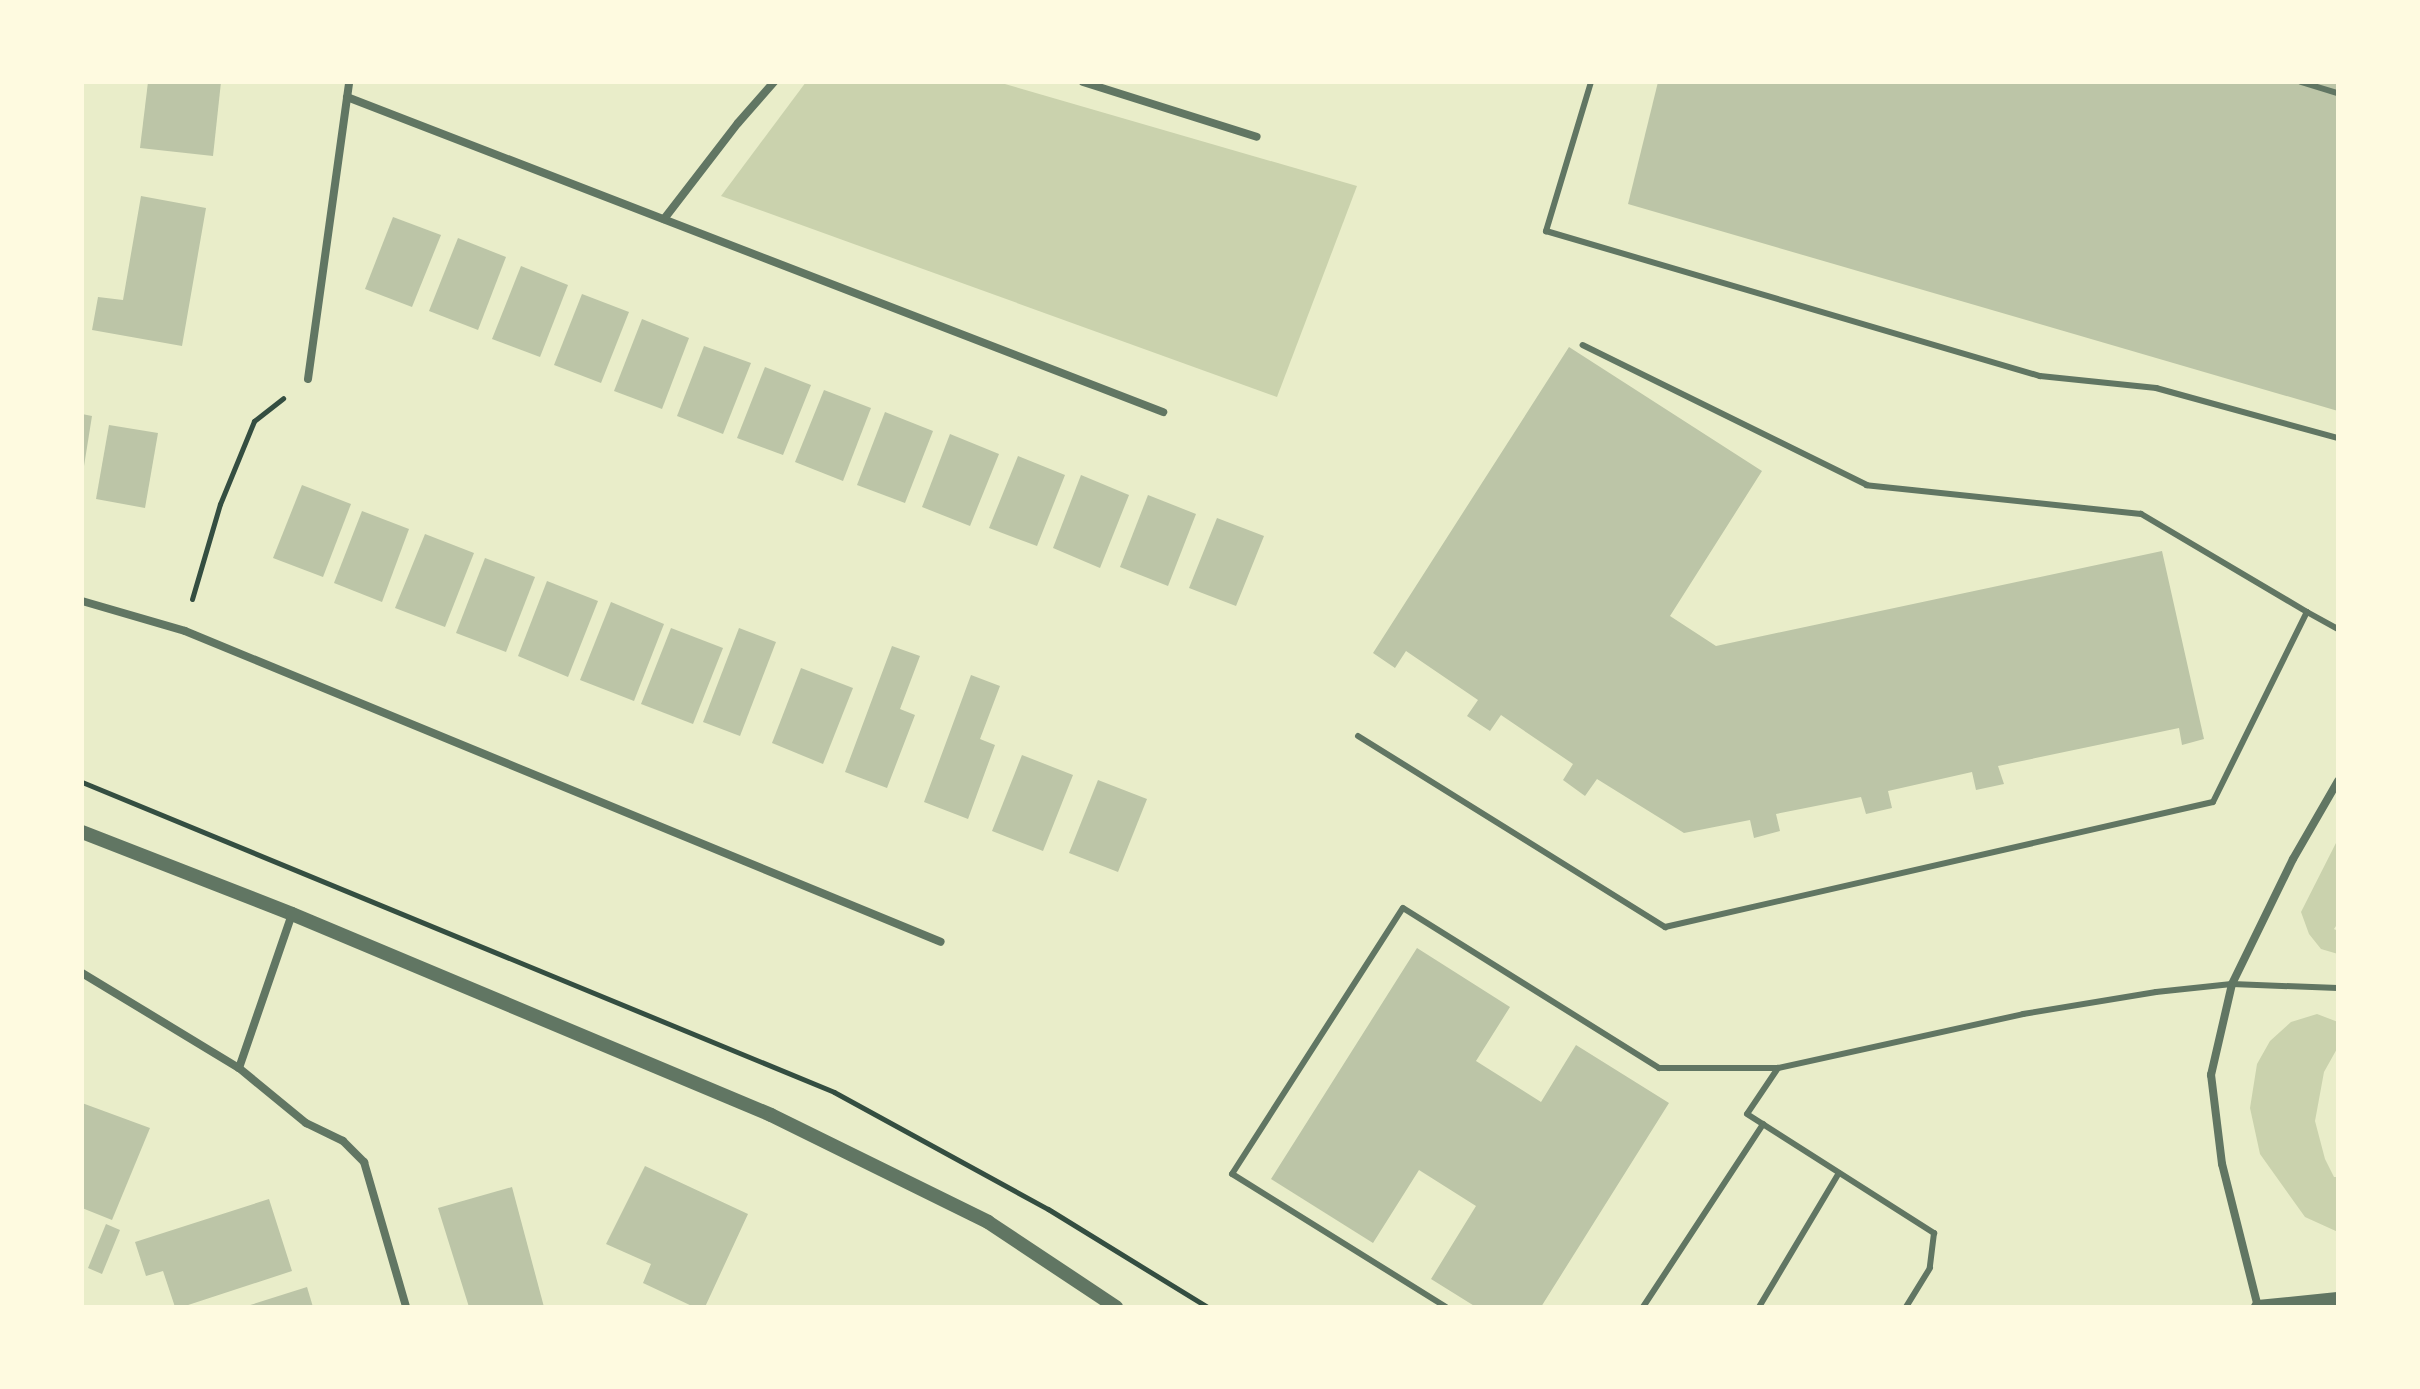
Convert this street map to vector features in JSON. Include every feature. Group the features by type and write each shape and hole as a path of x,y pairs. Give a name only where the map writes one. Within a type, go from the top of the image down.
{"street":[{"path":"308,379 349,82"},
{"path":"664,219 738,123 774,82"},
{"path":"1083,82 1257,137"},
{"path":"347,97 1163,412"},
{"path":"82,601 185,631 941,942"},
{"path":"2338,781 2293,859 2232,984 2211,1075 2222,1164 2258,1307 2338,1299"},
{"path":"82,832 292,914 771,1115 988,1222 1116,1307"},
{"path":"239,1068 292,914"},
{"path":"82,973 239,1068 306,1123 343,1141 364,1162 406,1307"}],"lane":[{"path":"1591,82 1546,231 2040,376 2156,388 2338,438"},
{"path":"2301,82 2338,93"},
{"path":"1583,345 1867,485 2141,514 2338,629"},
{"path":"1358,736 1665,927 2213,802 2307,612"},
{"path":"1446,1307 1232,1174 1403,908 1659,1068 1778,1068 2023,1014 2156,992 2232,984 2338,988"},
{"path":"1778,1068 1747,1114 1934,1233 1930,1268 1906,1307"},
{"path":"1643,1307 1763,1124"},
{"path":"1759,1307 1839,1173"}],"path":[{"path":"185,631 220,504 254,421 308,379"},
{"path":"82,782 834,1092 1048,1209 1207,1307"}],"green space":[{"path":"806,82 998,82 1357,186 1277,397 721,196"},
{"path":"2338,839 2338,923 2334,929 2338,931 2338,954 2321,949 2309,934 2301,912"},
{"path":"2317,1014 2338,1022 2338,1047 2324,1072 2315,1121 2325,1159 2334,1177 2338,1177 2338,1232 2305,1217 2260,1154 2250,1108 2257,1064 2270,1041 2291,1022"}],"building":[{"path":"148,82 221,82 213,156 140,148"},
{"path":"1658,82 2338,82 2338,411 1628,204"},
{"path":"141,196 206,208 182,346 92,330 98,297 123,300"},
{"path":"393,217 441,235 412,307 365,289"},
{"path":"458,238 506,257 478,330 429,311"},
{"path":"521,266 568,285 540,357 492,339"},
{"path":"582,294 629,312 601,383 554,365"},
{"path":"642,319 689,338 662,409 614,391"},
{"path":"704,346 751,363 723,434 677,416"},
{"path":"1569,347 1762,471 1670,616 1716,646 2162,551 2204,739 2182,745 2179,728 1998,766 2004,784 1976,790 1972,772 1888,791 1892,808 1866,814 1861,797 1776,814 1780,831 1754,838 1750,820 1684,833 1597,779 1585,796 1563,780 1573,764 1501,715 1490,731 1467,716 1478,700 1406,651 1395,668 1373,653"},
{"path":"765,367 811,385 783,455 737,438"},
{"path":"824,390 871,408 843,481 795,462"},
{"path":"885,412 933,431 905,503 857,485"},
{"path":"82,414 92,416 84,466 82,466"},
{"path":"109,425 158,433 145,508 96,499"},
{"path":"950,434 999,454 970,526 922,507"},
{"path":"1018,456 1065,475 1037,546 989,528"},
{"path":"1081,475 1129,495 1100,568 1053,548"},
{"path":"302,485 351,504 323,577 273,558"},
{"path":"1148,495 1196,514 1168,586 1120,567"},
{"path":"362,511 409,529 382,602 334,583"},
{"path":"1217,518 1264,536 1236,606 1189,588"},
{"path":"425,534 474,553 445,627 395,608"},
{"path":"485,558 535,577 506,652 456,633"},
{"path":"547,581 598,601 568,677 518,656"},
{"path":"611,602 664,624 634,701 580,680"},
{"path":"671,628 723,648 693,724 641,704"},
{"path":"739,628 776,642 740,736 703,722"},
{"path":"892,646 920,656 900,709 915,715 887,788 845,772"},
{"path":"801,668 853,688 823,764 772,743"},
{"path":"971,675 1000,686 980,739 995,745 968,819 924,802"},
{"path":"1022,755 1073,775 1043,851 992,831"},
{"path":"1098,780 1147,799 1118,872 1069,853"},
{"path":"1417,948 1510,1007 1476,1061 1541,1102 1576,1045 1669,1103 1541,1307 1476,1307 1431,1279 1476,1206 1419,1170 1373,1243 1271,1179"},
{"path":"82,1103 150,1128 112,1220 82,1208"},
{"path":"645,1166 748,1214 705,1307 694,1307 643,1283 651,1264 606,1244"},
{"path":"512,1187 544,1307 469,1307 438,1208"},
{"path":"269,1199 292,1271 182,1307 175,1307 163,1271 146,1276 135,1242"},
{"path":"106,1224 120,1230 102,1274 88,1268"},
{"path":"307,1287 313,1307 247,1306"}]}
